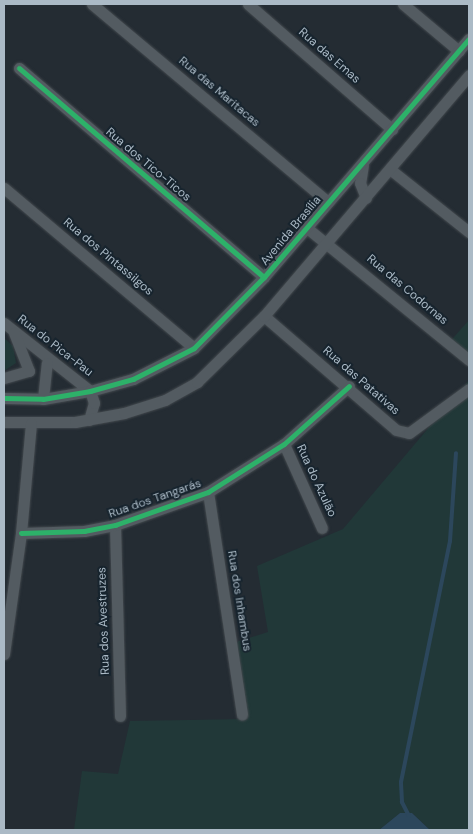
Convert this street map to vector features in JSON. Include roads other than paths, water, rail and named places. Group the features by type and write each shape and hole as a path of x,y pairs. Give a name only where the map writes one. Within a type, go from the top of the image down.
{"street":[{"name":"Rua das Maritacas","path":"92,4 328,202"},
{"name":"Rua das Emas","path":"248,4 392,129"},
{"path":"403,4 459,51"},
{"name":"Avenida Brasília","path":"4,398 43,399 133,379 194,348 264,278 469,39"},
{"name":"Rua dos Tico-Ticos","path":"19,68 264,278"},
{"path":"4,422 31,423 89,420 149,406 184,390 220,362 264,316 327,241 391,170 469,75"},
{"path":"364,163 360,183 366,198"},
{"path":"391,170 469,232"},
{"name":"Rua dos Pintassilgos","path":"4,188 194,348"},
{"name":"Rua das Codornas","path":"307,228 327,241 469,360"},
{"name":"Rua das Patativas","path":"264,316 349,386 396,430 409,433 469,389"},
{"name":"Rua do Pica-Pau","path":"4,323 49,362 90,390"},
{"path":"13,331 29,371"},
{"path":"4,378 29,371 49,362"},
{"path":"43,399 49,362"},
{"name":"Rua dos Tangarás","path":"21,534 84,531 115,525 208,492 284,444 349,386"},
{"path":"89,420 94,403 90,390"},
{"path":"4,654 21,534 31,423"},
{"name":"Rua do Azulão","path":"284,444 322,528"},
{"name":"Rua dos Inhambus","path":"208,492 242,714"},
{"name":"Rua dos Avestruzes","path":"115,525 120,716"}],"water":[{"path":"400,813 412,813 430,830 379,830"}],"waterway":[{"path":"409,816 402,802 401,782 450,541 456,453"}]}
